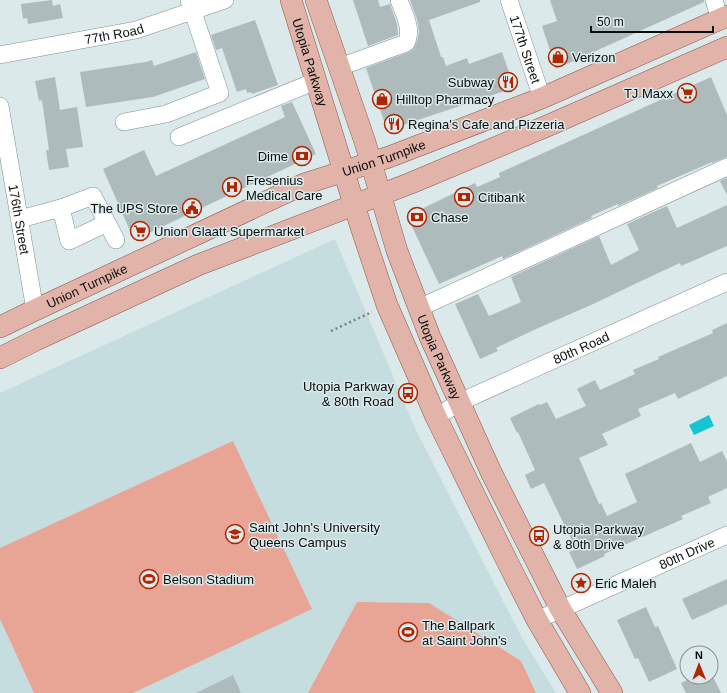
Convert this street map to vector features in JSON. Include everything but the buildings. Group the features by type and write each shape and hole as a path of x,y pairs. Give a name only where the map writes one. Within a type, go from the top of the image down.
{"main road":[{"name":"Utopia Parkway","path":"291,0 386,305 436,417 504,556 538,620 580,693"},
{"name":"Utopia Parkway","path":"316,0 340,67 371,163 397,251 430,337 491,472 561,610 612,693"},
{"name":"Union Turnpike","path":"0,327 304,184 388,157 542,98 720,12"},
{"path":"0,358 198,265 354,205 547,126 727,47"}],"street":[{"name":"77th Road","path":"0,54 136,30 191,6 226,0"},
{"path":"340,67 406,43 410,30 399,0"},
{"name":"177th Street","path":"509,0 542,98"},
{"path":"124,122 166,114 220,93 191,6"},
{"path":"179,137 316,81"},
{"name":"176th Street","path":"0,106 35,310"},
{"path":"419,308 727,167"},
{"path":"20,219 61,208 92,196 116,240"},
{"path":"61,208 69,241 107,224"},
{"name":"80th Road","path":"436,417 460,402 727,282"},
{"name":"80th Drive","path":"538,620 727,534"}],"path":[{"path":"331,331 372,312"}],"shaded area":[{"name":"Saint John's University Queens Campus","path":"335,239 416,430 522,638 556,693 0,693 0,393"},
{"name":"Belson Stadium","path":"233,441 312,609 133,693 34,693 0,619 0,548"},
{"name":"The Ballpark at Saint John's","path":"357,602 429,603 521,661 536,693 308,693"}],"water":[{"path":"709,415 714,426 694,435 689,425"}],"place":[{"name":"Verizon","path":"558,57"},
{"name":"Subway","path":"508,82"},
{"name":"TJ Maxx","path":"687,93"},
{"name":"Hilltop Pharmacy","path":"382,99"},
{"name":"Regina's Cafe and Pizzeria","path":"394,124"},
{"name":"Dime","path":"302,156"},
{"name":"Fresenius Medical Care","path":"232,187"},
{"name":"Citibank","path":"464,197"},
{"name":"The UPS Store","path":"192,208"},
{"name":"Chase","path":"417,217"},
{"name":"Union Glaatt Supermarket","path":"140,231"},
{"name":"Utopia Parkway & 80th Road","path":"408,393"},
{"name":"Saint John's University Queens Campus","path":"235,534"},
{"name":"Utopia Parkway & 80th Drive","path":"539,536"},
{"name":"Belson Stadium","path":"149,579"},
{"name":"Eric Maleh","path":"581,583"},
{"name":"The Ballpark at Saint John's","path":"408,632"}]}
